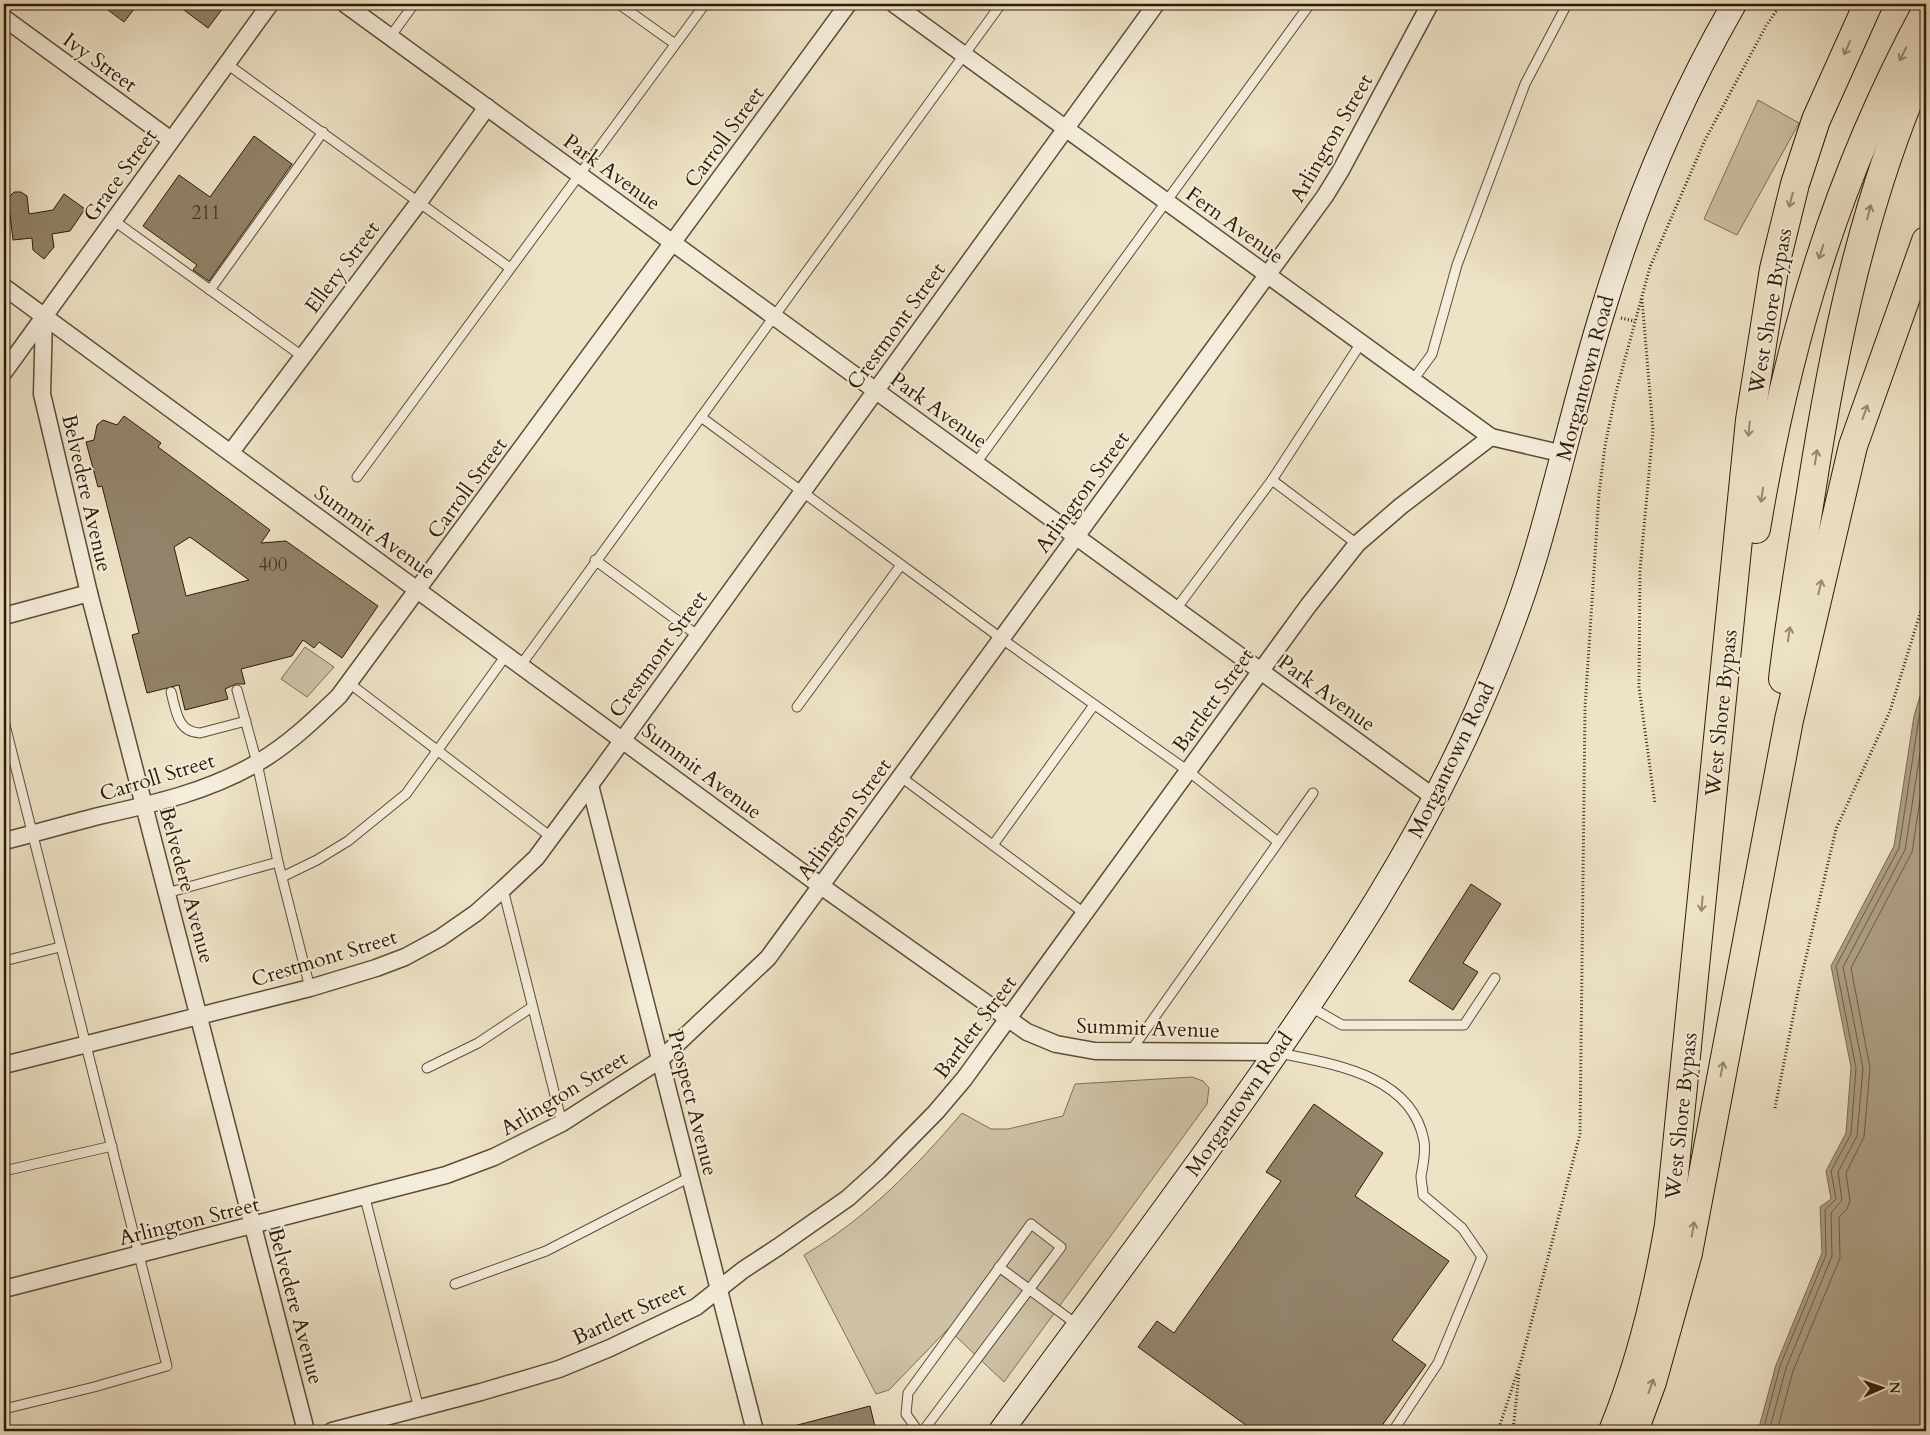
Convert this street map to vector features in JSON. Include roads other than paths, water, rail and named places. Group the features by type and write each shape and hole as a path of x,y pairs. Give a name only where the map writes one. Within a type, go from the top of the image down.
{"highway":[{"name":"West Shore Bypass","path":"1613,1431 1644,1340 1660,1280 1670,1225 1750,420 1774,268 1795,184 1816,120 1868,4"},
{"path":"1706,866 1763,486 1793,347 1821,252 1852,166 1889,83 1926,11"},
{"path":"1756,891 1788,642 1829,386 1872,200 1899,122 1926,59"},
{"name":"West Shore Bypass","path":"1633,1431 1652,1382 1688,1253 1789,720 1853,446 1926,241"}],"main road":[{"name":"Morgantown Road","path":"1001,1431 1277,1052 1375,905 1435,798 1465,738 1498,661 1535,557 1600,320 1638,206 1680,108 1734,4"}],"street":[{"name":"Grace Street","path":"4,372 270,4"},
{"name":"Park Avenue","path":"345,4 1435,798"},
{"name":"Carroll Street","path":"4,841 144,807 220,782 257,763 302,731 339,696 848,4"},
{"name":"Fern Avenue","path":"894,4 1491,437 1564,454"},
{"name":"Crestmont Street","path":"4,1065 199,1017 310,988 376,968 405,957 440,938 476,913 503,889 536,858 590,785 1156,4"},
{"name":"Arlington Street","path":"4,1289 253,1227 430,1180 494,1157 562,1123 660,1060 768,958 1002,639 1267,275 1341,170 1430,4"},
{"name":"Ivy Street","path":"4,18 171,140"},
{"name":"Ellery Street","path":"231,452 419,202 487,107"},
{"name":"Summit Avenue","path":"4,287 821,886 1027,1032 1066,1047 1095,1051 1277,1052"},
{"name":"Belvedere Avenue","path":"44,316 42,394 89,593 306,1431"},
{"name":"Bartlett Street","path":"332,1431 419,1409 559,1369 610,1348 696,1307 718,1289 840,1203 879,1170 936,1112 964,1079 1261,670 1357,544 1401,506 1491,437"},
{"path":"4,616 89,593"},
{"name":"Prospect Avenue","path":"590,785 755,1431"}],"lane":[{"path":"390,37 414,4"},
{"path":"619,4 674,44"},
{"path":"358,477 705,4"},
{"path":"521,665 1001,4"},
{"path":"976,463 1310,4"},
{"path":"1412,380 1432,354 1457,266 1525,84 1567,4"},
{"path":"227,64 510,268"},
{"path":"210,290 323,132"},
{"path":"114,220 302,356"},
{"path":"1176,609 1272,480 1361,343"},
{"path":"701,417 1002,639 1188,771 1277,841"},
{"path":"1272,480 1357,544"},
{"path":"596,560 697,635"},
{"path":"797,707 901,565"},
{"path":"282,877 317,860 348,841 380,818 406,794 507,654"},
{"path":"349,683 551,837"},
{"path":"237,690 257,763 278,862 310,988"},
{"path":"171,692 178,721 193,732 200,733 246,721"},
{"path":"993,846 1094,705"},
{"path":"4,721 167,1366 94,1387 4,1409"},
{"path":"901,777 1084,913"},
{"path":"1130,1052 1277,841 1313,793"},
{"path":"167,893 278,862"},
{"path":"503,889 562,1123"},
{"path":"4,962 60,947"},
{"path":"1308,1006 1342,1025 1464,1025 1495,978"},
{"path":"426,1068 478,1043 532,1007"},
{"path":"1277,1052 1364,1074 1386,1085 1406,1104 1417,1122 1424,1141 1425,1163 1421,1176 1423,1195 1462,1228 1482,1257 1438,1363 1393,1431"},
{"path":"4,1171 112,1146"},
{"path":"455,1284 546,1251 690,1177"},
{"path":"365,1198 419,1409"},
{"path":"918,1431 906,1414 908,1393 1031,1224 1061,1247 923,1431"},
{"path":"999,1268 1079,1326"}],"water":[{"path":"1926,676 1926,1431 1758,1431 1776,1365 1822,1253 1820,1207 1831,1199 1826,1171 1846,1133 1851,1067 1831,966 1894,846 1914,716"}]}
